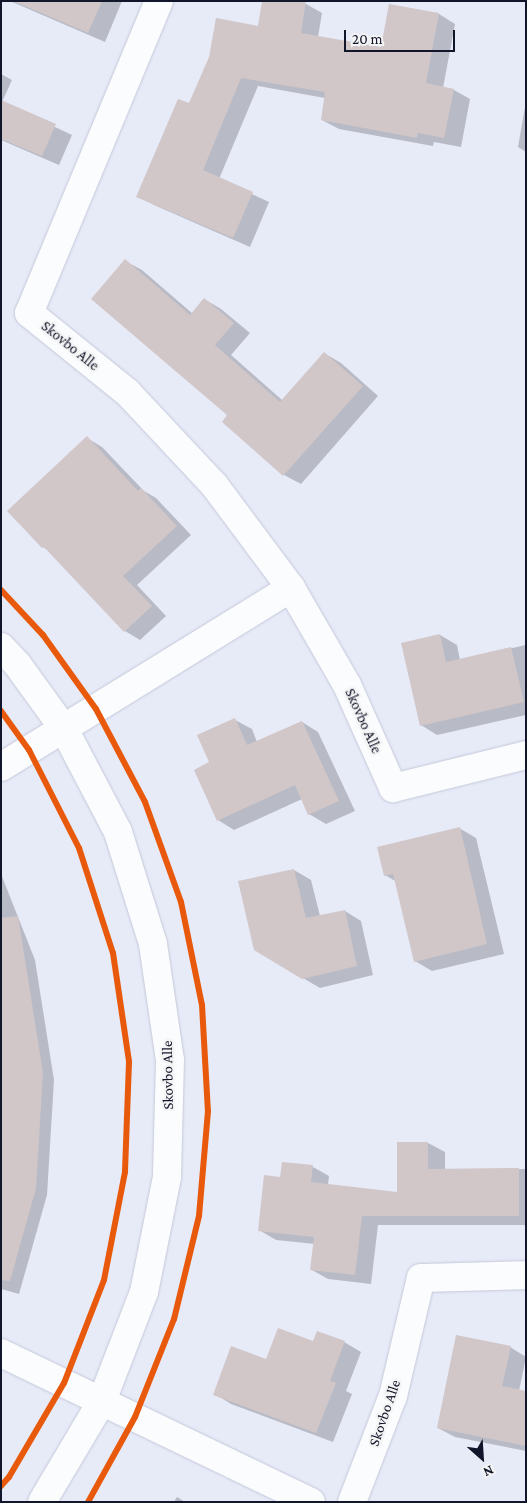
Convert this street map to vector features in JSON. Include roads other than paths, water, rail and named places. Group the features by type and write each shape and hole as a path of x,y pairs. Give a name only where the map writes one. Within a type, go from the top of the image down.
{"street":[{"name":"Skovbo Alle","path":"159,1 29,313 128,393 216,486 291,588 348,686 393,788 526,755"},
{"path":"1,767 291,588"},
{"name":"Skovbo Alle","path":"1,647 17,664 64,728 121,842 154,944 170,1060 167,1177 144,1292 102,1402 42,1502"},
{"name":"Skovbo Alle","path":"352,1502 393,1396 421,1278 526,1275"},
{"path":"1,1353 311,1502"}]}
